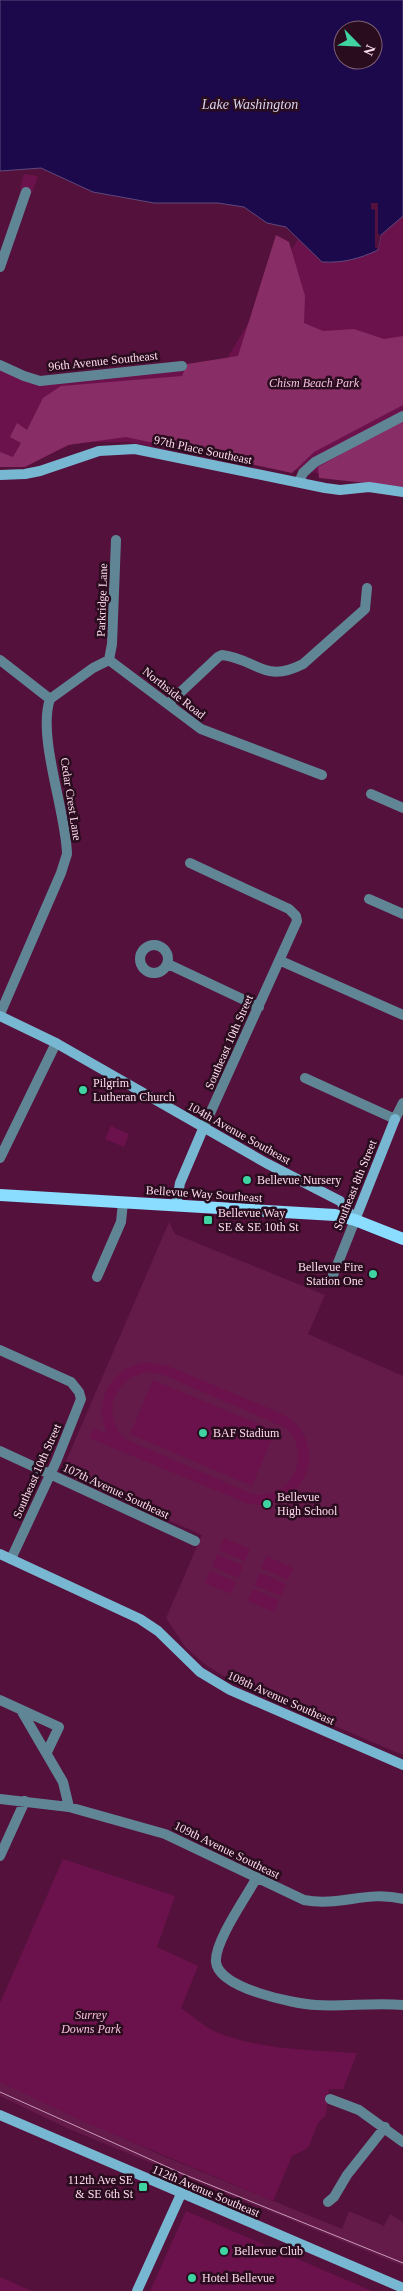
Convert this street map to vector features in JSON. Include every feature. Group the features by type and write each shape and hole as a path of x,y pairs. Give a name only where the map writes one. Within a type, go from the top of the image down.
{"main road":[{"name":"Bellevue Way Southeast","path":"0,1195 335,1215 355,1220 403,1239"}],"street":[{"path":"0,266 26,192"},
{"name":"96th Avenue Southeast","path":"0,365 40,381 182,366"},
{"path":"298,482 303,473 315,462 403,416"},
{"name":"97th Place Southeast","path":"0,475 40,471 100,451 135,449 340,490 369,487 403,492"},
{"name":"Parkridge Lane","path":"109,660 112,644 116,540"},
{"path":"168,704 222,655 273,672 294,668 303,664 365,609 367,588"},
{"path":"0,660 50,699 93,668 109,660"},
{"name":"Northside Road","path":"109,660 193,724 210,734 322,775"},
{"name":"Cedar Crest Lane","path":"0,1015 66,860 66,847 47,731 46,710 50,699"},
{"path":"371,794 403,808"},
{"name":"Southeast 10th Street","path":"176,1206 180,1183 203,1129 296,926 296,916 289,909 190,863"},
{"path":"369,898 403,914"},
{"path":"280,961 403,1016"},
{"path":"168,964 259,1007"},
{"name":"104th Avenue Southeast","path":"0,1015 56,1043 203,1129 340,1201 355,1220"},
{"path":"0,1158 56,1043"},
{"path":"305,1078 395,1119"},
{"name":"Southeast 8th Street","path":"332,1278 403,1103"},
{"path":"97,1277 121,1222 123,1202"},
{"name":"Southeast 10th Street","path":"0,1350 66,1379 79,1392 80,1404 11,1559"},
{"name":"107th Avenue Southeast","path":"0,1451 195,1542"},
{"name":"108th Avenue Southeast","path":"0,1554 140,1618 158,1631 200,1672 230,1690 403,1765"},
{"path":"0,1700 60,1727 47,1752"},
{"path":"21,1710 47,1752 65,1788 69,1807"},
{"name":"109th Avenue Southeast","path":"0,1799 69,1807 165,1834 294,1896 317,1902 369,1895 403,1899"},
{"path":"0,1856 25,1801"},
{"path":"257,1877 218,1948 216,1963 218,1970 230,1981 251,1990 293,2002 316,2005 376,2002 403,2005"},
{"path":"330,2099 359,2110 385,2127 403,2142"},
{"name":"112th Avenue Southeast","path":"0,2115 403,2288"},
{"path":"328,2202 334,2197 347,2175 385,2127"},
{"path":"137,2291 181,2194"}],"shaded area":[{"name":"Bellevue High School","path":"169,1222 175,1234 325,1295 308,1334 403,1376 403,1755 238,1685 206,1665 186,1648 166,1618 202,1535 61,1473"},
{"path":"0,2082 163,2156 342,2229 349,2211 384,2226 390,2214 403,2222 403,2266 69,2129 0,2096"}],"green space":[{"name":"Chism Beach Park","path":"403,159 403,487 127,442 77,442 22,467 0,466 0,365 32,379 182,366 221,369 299,237"},
{"path":"24,174 38,176 32,193 20,189"},
{"name":"Chism Beach Park","path":"276,235 289,242 305,296 304,323 323,331 354,329 384,339 403,336 403,405 314,452 292,473 126,437 68,445 25,467 0,467 0,452 13,457 21,443 10,437 17,423 27,430 43,398 61,386 182,376 187,364 238,356"},
{"path":"403,419 403,487 319,478 318,467"},
{"path":"111,1126 129,1134 124,1147 105,1139"},
{"path":"146,1362 168,1366 280,1413 296,1425 306,1440 309,1456 306,1472 299,1486 286,1498 269,1504 249,1504 89,1438 94,1428 107,1434 102,1410 104,1398 114,1379 134,1365","holes":["147,1372 164,1375 286,1428 294,1439 298,1451 298,1463 294,1474 287,1484 278,1491 266,1494 252,1494 125,1439 118,1429 112,1409 114,1399 119,1390 135,1376"]},
{"path":"153,1380 275,1431 252,1486 130,1434"},
{"path":"224,1538 250,1549 245,1561 219,1550"},
{"path":"217,1554 243,1566 238,1578 212,1566"},
{"path":"267,1556 293,1568 288,1580 261,1568"},
{"path":"210,1571 236,1582 231,1594 205,1583"},
{"path":"260,1573 286,1584 281,1596 254,1585"},
{"path":"253,1589 279,1600 274,1612 248,1601"},
{"name":"Surrey Downs Park","path":"63,1859 175,1896 157,1947 198,1966 181,2008 207,2027 233,2038 268,2046 357,2053 343,2089 329,2089 326,2115 318,2123 308,2148 292,2156 273,2201 82,2121 0,2082 0,2003"},
{"name":"Bellevue Club","path":"186,2211 372,2291 150,2291"},
{"path":"0,2277 32,2291 0,2291"}],"water":[{"name":"Lake Washington","path":"0,0 403,0 403,216 381,235 378,250 344,261 322,262 286,227 267,223 244,207 218,203 154,203 93,192 41,168 0,171"}],"pier":[{"path":"371,203 378,203 378,234 381,235 378,250 375,247 375,210 371,209"}],"tram line":[{"path":"0,2092 183,2174 403,2263"}],"place":[{"name":"Pilgrim Lutheran Church","path":"83,1090"},
{"name":"Bellevue Nursery","path":"247,1180"},
{"name":"Bellevue Way SE & SE 10th St","path":"208,1220"},
{"name":"Bellevue Fire Station One","path":"373,1274"},
{"name":"BAF Stadium","path":"203,1433"},
{"name":"Bellevue High School","path":"267,1504"},
{"name":"112th Ave SE & SE 6th St","path":"143,2187"},
{"name":"Bellevue Club","path":"224,2251"},
{"name":"Hotel Bellevue","path":"192,2278"}]}
